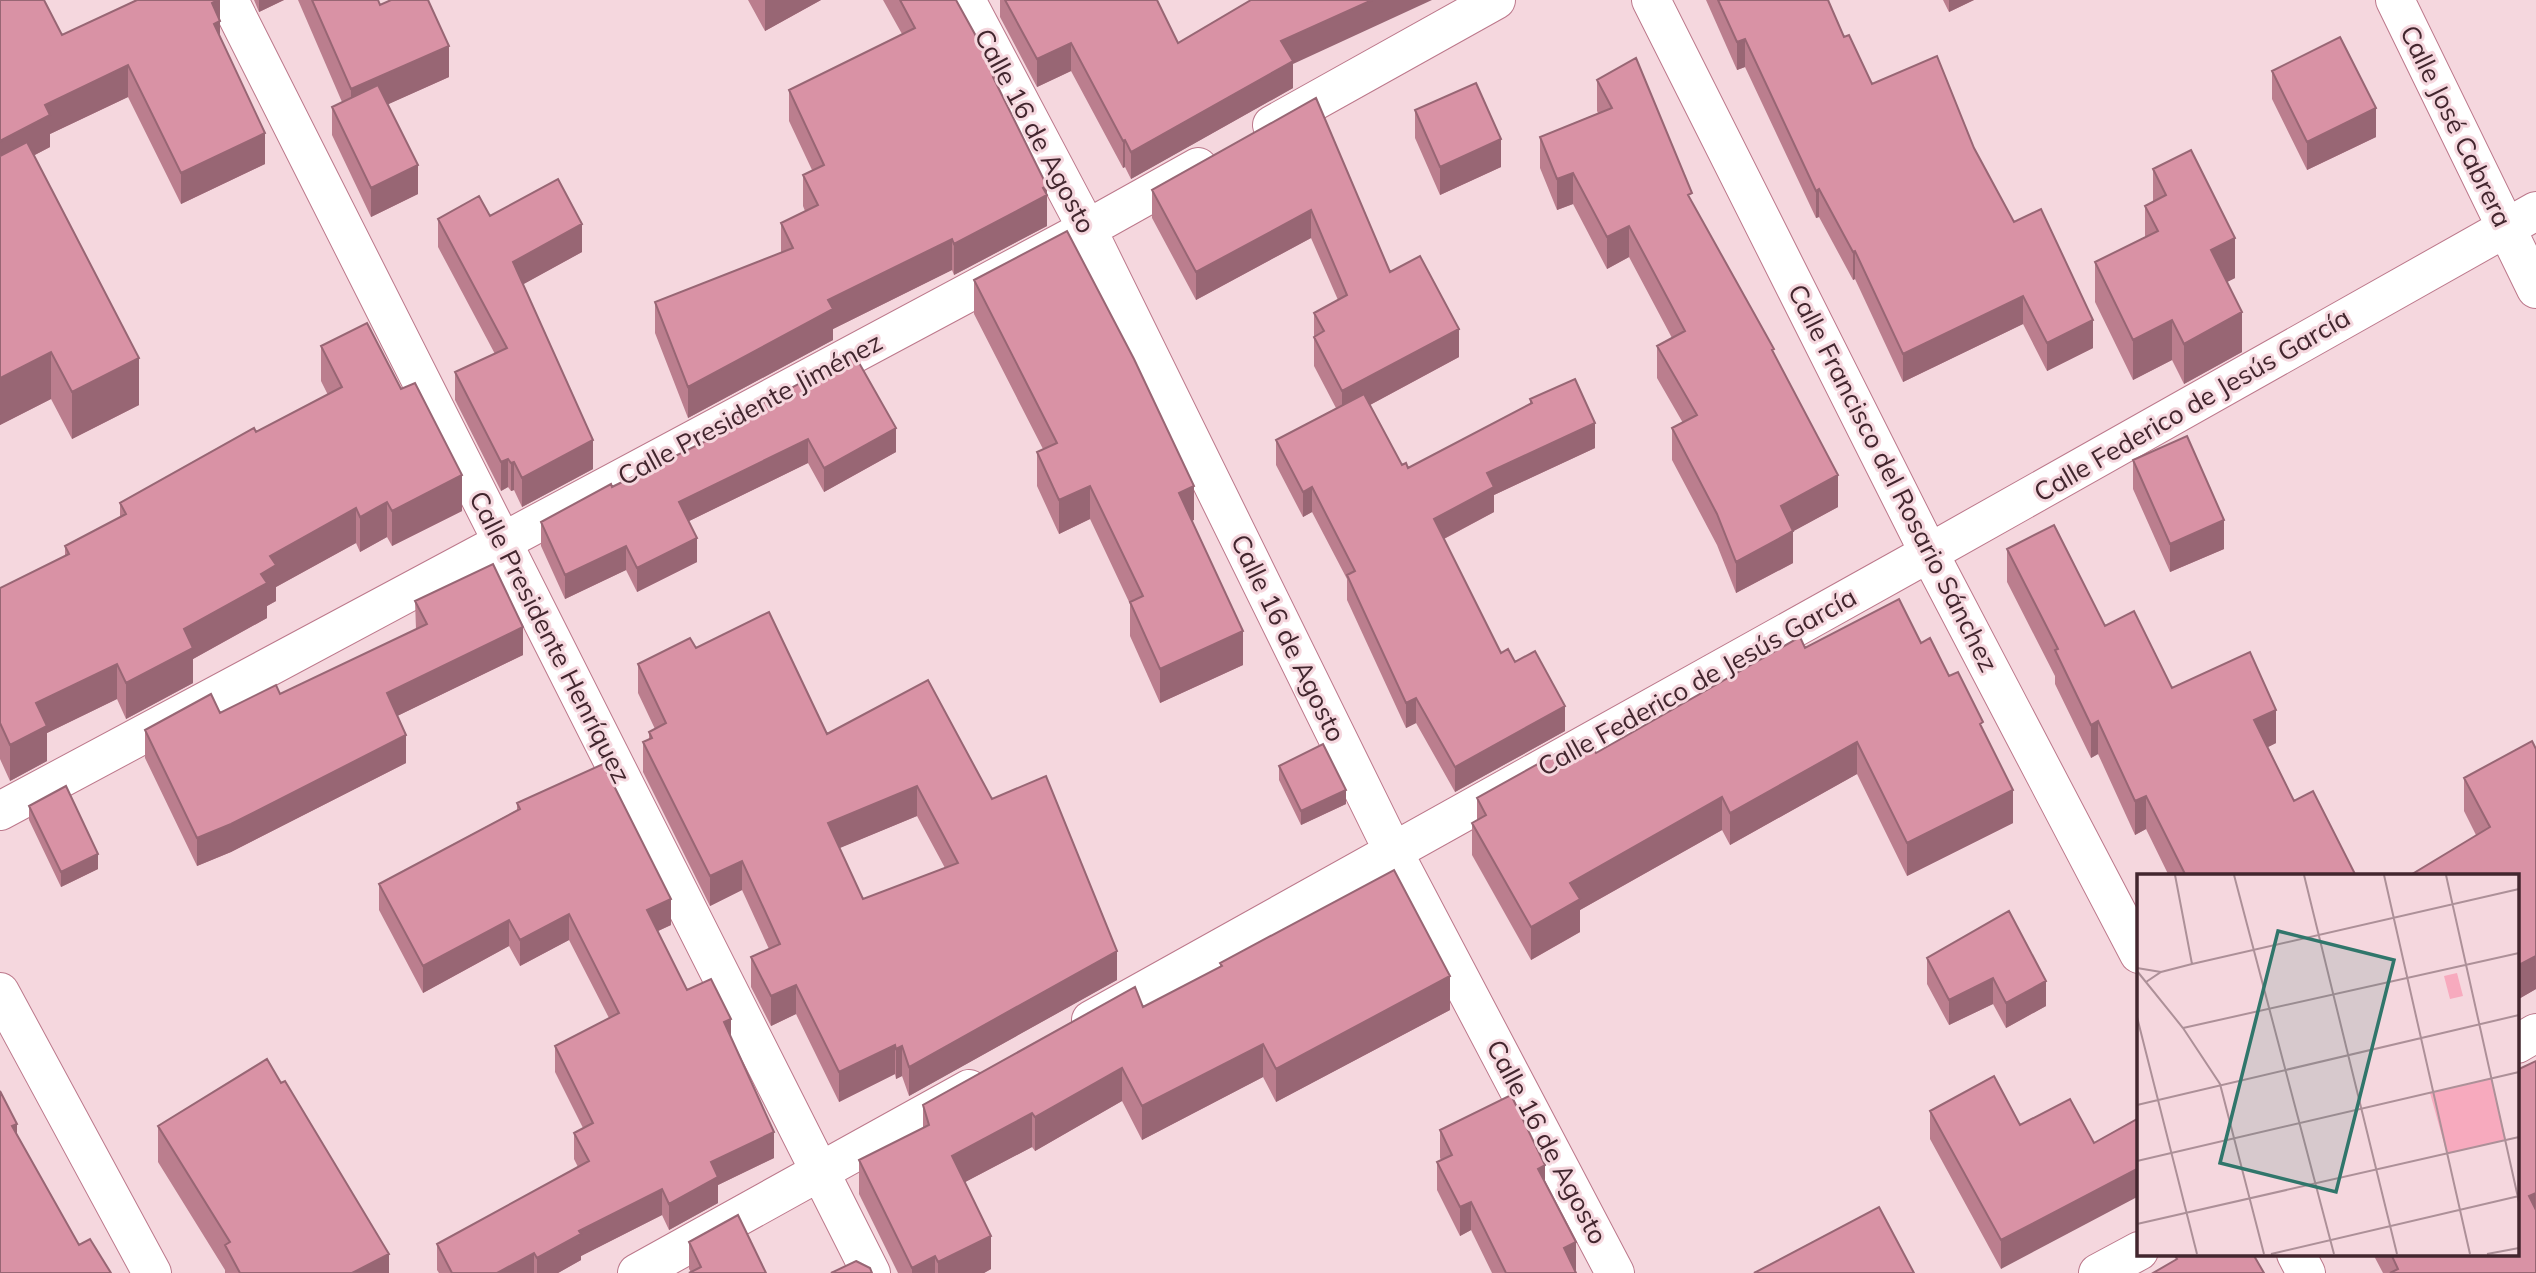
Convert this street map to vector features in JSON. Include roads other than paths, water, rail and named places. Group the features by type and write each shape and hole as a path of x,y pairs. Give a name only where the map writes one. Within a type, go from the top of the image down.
{"street":[{"name":"Calle Presidente Henríquez","path":"229,0 871,1273"},
{"name":"Calle 16 de Agosto","path":"966,0 1087,229 1393,850 1615,1273"},
{"name":"Calle Presidente Jiménez","path":"0,811 1087,229 1496,0"},
{"name":"Calle Francisco del Rosario Sánchez","path":"1651,0 1929,554 2137,950"},
{"name":"Calle José Cabrera","path":"2395,0 2521,219 2536,289"},
{"name":"Calle Federico de Jesús García","path":"1064,1036 1393,850 1929,554 2521,219"},
{"path":"0,992 152,1273"},
{"path":"2518,1043 2536,1033"},
{"path":"636,1273 1003,1070"},
{"path":"2098,1273 2137,1252"},
{"path":"2297,1256 2306,1273"}]}
